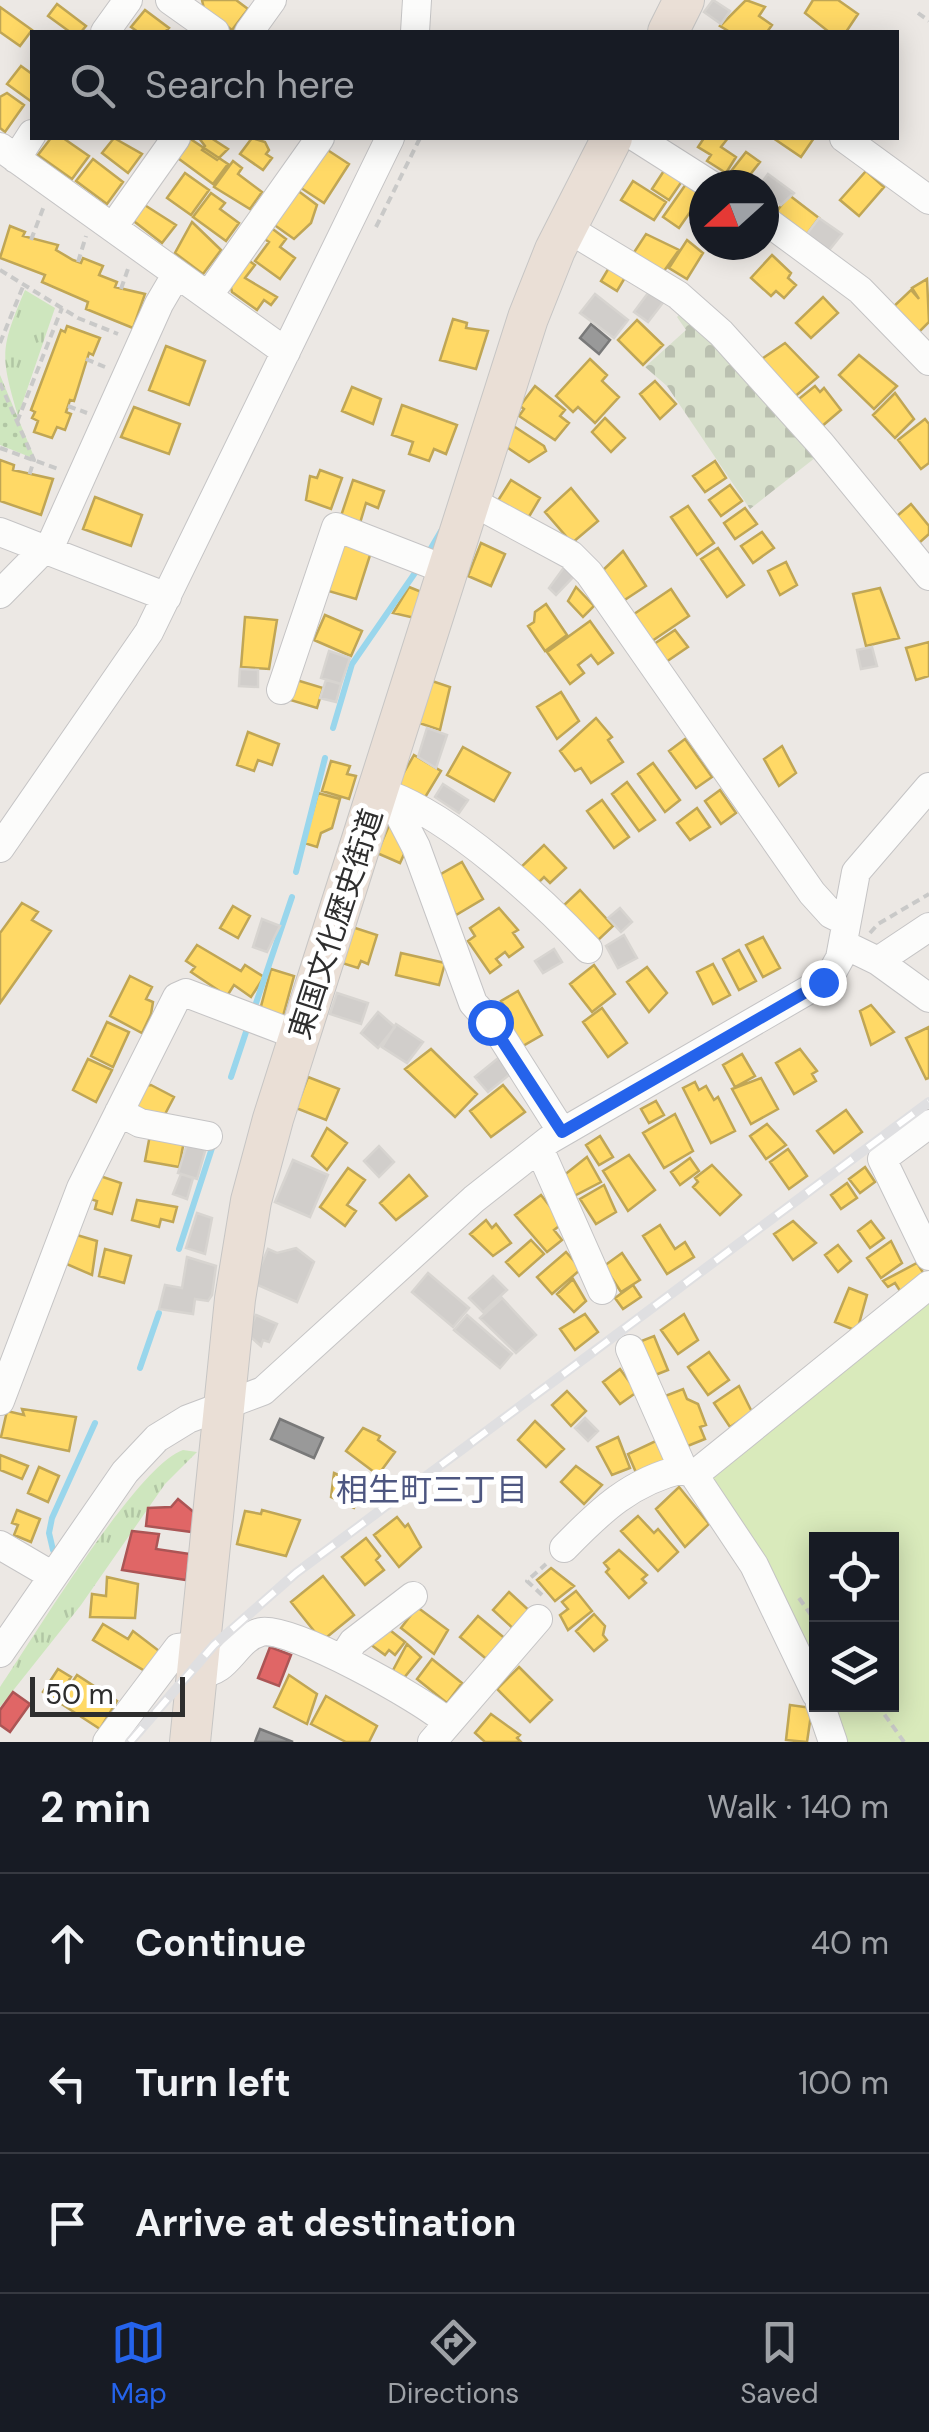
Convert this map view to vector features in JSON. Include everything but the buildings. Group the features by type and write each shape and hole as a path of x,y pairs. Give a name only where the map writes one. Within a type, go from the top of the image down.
{"highway":[{"name":"東国文化歴史街道","path":"190,1742 193,1656 247,1220 299,1036 383,794 528,318 566,228 610,140"}],"street":[{"path":"106,30 128,0"},
{"path":"170,0 212,30"},
{"path":"250,30 272,0"},
{"path":"415,30 416,0"},
{"path":"30,136 8,153 102,227 286,352"},
{"path":"102,227 174,140"},
{"path":"208,296 319,140"},
{"path":"0,848 126,668 167,597 389,140"},
{"path":"610,140 689,175"},
{"path":"847,140 929,200"},
{"path":"566,228 665,286 703,315 820,443 929,576"},
{"path":"779,230 860,290 929,361"},
{"path":"0,594 46,548 176,275"},
{"path":"472,502 578,561 630,629 812,893 859,941 929,998"},
{"path":"280,690 336,527 449,571"},
{"path":"0,532 167,597"},
{"path":"859,941 856,872 929,787"},
{"path":"383,794 416,847 473,1003 498,1031 562,1132"},
{"path":"383,794 435,820 510,873 588,949"},
{"path":"0,1653 125,1472 157,1438 188,1419 263,1391 474,1199 562,1132 823,982 859,941 929,927"},
{"path":"0,1401 81,1188 181,994 299,1036"},
{"path":"119,1112 140,1122 208,1136"},
{"path":"929,1124 882,1159 929,1256"},
{"path":"538,1148 602,1290"},
{"path":"564,1548 595,1513 619,1496 689,1472 929,1285"},
{"path":"630,1349 689,1472 754,1565 809,1679"},
{"path":"0,1545 53,1576"},
{"path":"342,1659 353,1642 413,1596"},
{"path":"107,1742 193,1656 216,1671 250,1637 263,1631 342,1659 440,1732 546,1613"},
{"path":"823,1712 833,1742"}],"path":[{"path":"918,13 929,20"},
{"path":"32,240 48,197"},
{"path":"78,262 102,227"},
{"path":"121,289 133,257"},
{"path":"0,270 62,308 130,339"},
{"path":"0,342 24,284"},
{"path":"17,422 62,308"},
{"path":"86,360 114,370"},
{"path":"0,383 34,460 29,476"},
{"path":"68,406 93,415"},
{"path":"0,448 70,474"},
{"path":"859,941 878,924 929,894"},
{"path":"546,1613 527,1582 564,1548"},
{"path":"793,1590 809,1612"},
{"path":"883,1712 904,1742"}],"green space":[{"path":"25,290 55,308 18,416 5,352"},
{"path":"687,306 820,454 750,509 667,386 645,367 686,330 677,317"},
{"path":"0,375 35,459 0,445"},
{"path":"929,1294 929,1742 845,1742 837,1712 899,1712 899,1532 809,1532 809,1648 763,1557 706,1472"},
{"path":"183,1450 197,1452 165,1484 81,1605 0,1707 0,1687 87,1556 140,1487 163,1463"}],"waterway":[{"path":"427,555 441,531"},
{"path":"333,728 352,664 417,570"},
{"path":"296,872 325,758"},
{"path":"254,1009 292,897"},
{"path":"231,1077 248,1026"},
{"path":"179,1249 213,1145"},
{"path":"140,1368 159,1313"},
{"path":"53,1550 49,1533 52,1518 95,1423"}],"railway":[{"path":"130,1742 214,1645 296,1573 929,1102"}],"district":[{"name":"相生町三丁目","path":"432,1490"}],"route":[{"path":"490,1022 562,1132 823,982"}]}
